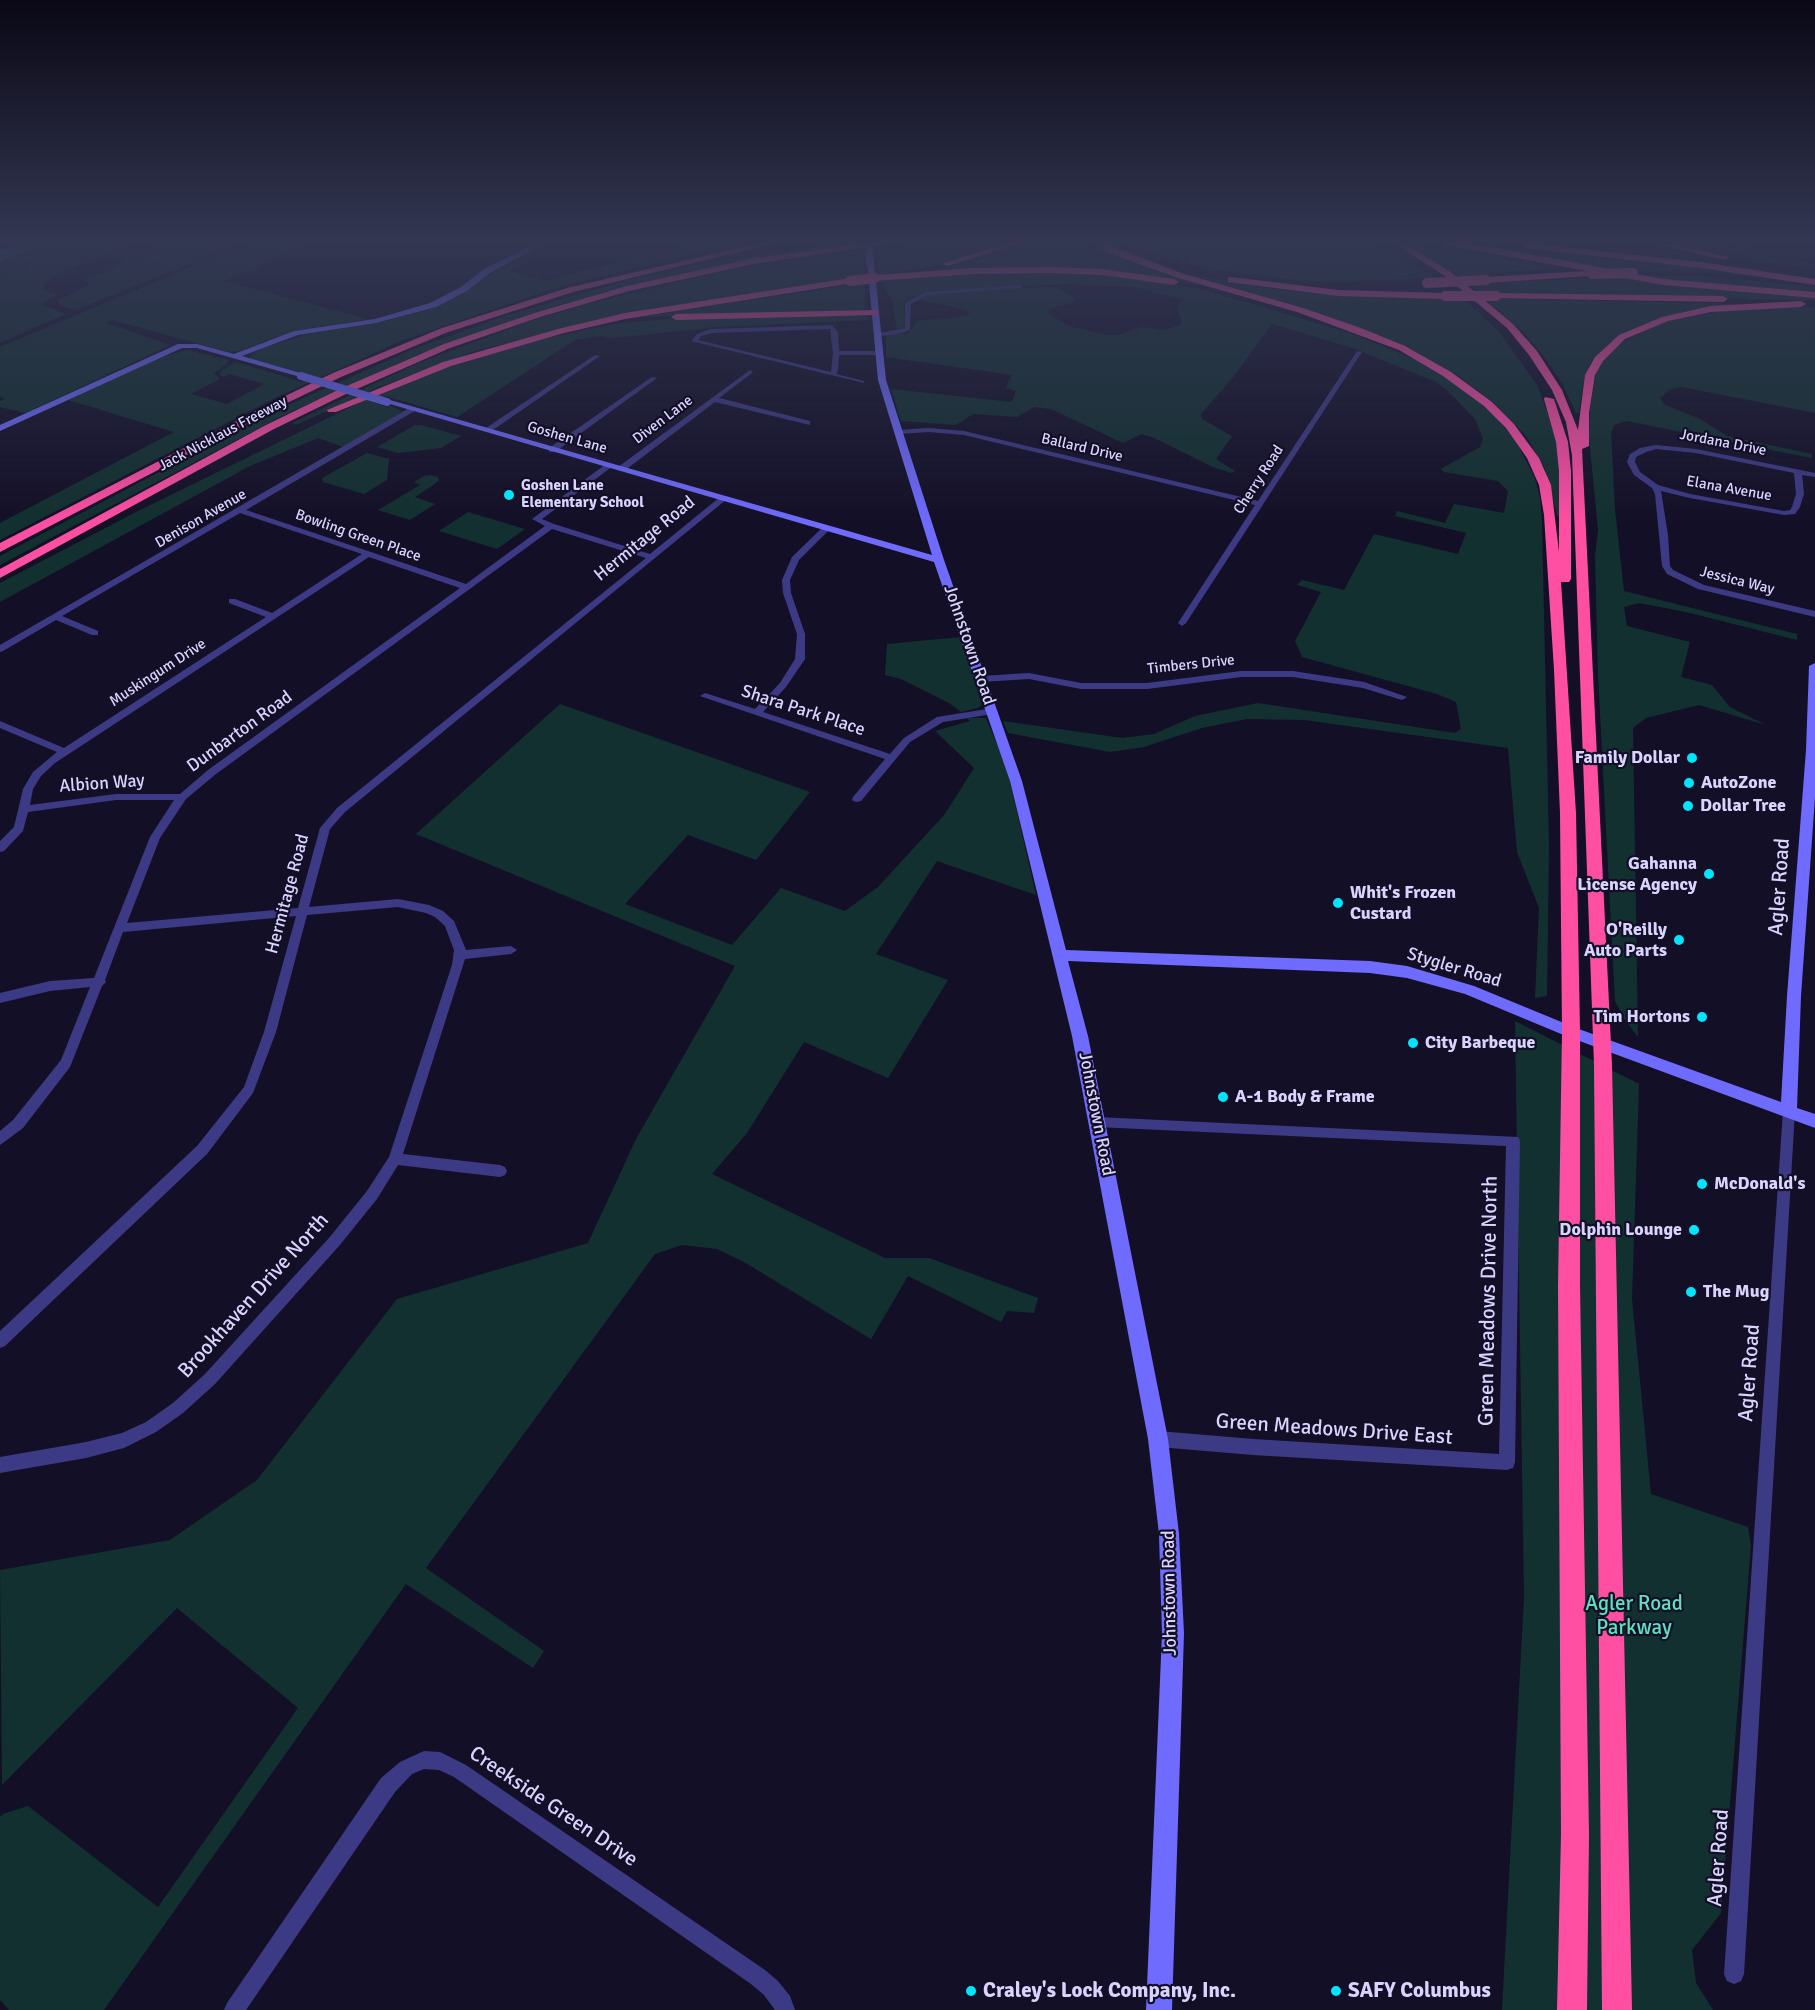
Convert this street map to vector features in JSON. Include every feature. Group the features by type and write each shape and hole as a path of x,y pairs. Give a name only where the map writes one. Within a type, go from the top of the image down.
{"highway":[{"name":"Jack Nicklaus Freeway","path":"0,548 201,443 348,370 430,337"},
{"name":"Jack Nicklaus Freeway","path":"0,574 280,423 363,382 474,337"},
{"path":"60,541 350,401 447,363 540,337"},
{"path":"1375,337 1402,348 1447,374 1488,404 1510,426 1533,458 1545,485 1549,507 1561,670 1568,813 1571,1032 1569,1286 1575,1834 1572,2010"},
{"path":"1506,337 1521,353 1549,399 1562,442 1565,471 1566,634 1561,670"},
{"path":"1519,337 1533,353 1557,390 1571,422 1580,474"},
{"path":"1617,2010 1609,1330 1602,1043 1582,586 1580,474 1584,413 1590,375 1599,359 1615,343 1626,337"}],"main road":[{"path":"235,357 286,337"},
{"name":"Johnstown Road","path":"877,337 882,380 898,432 939,560 1016,781 1080,1036 1158,1439 1170,1534 1173,1622 1159,2010"},
{"name":"Goshen Lane","path":"0,428 160,354 187,345 939,560"},
{"name":"Agler Road","path":"1789,1111 1794,996 1812,804 1815,666"},
{"name":"Stygler Road","path":"1060,955 1370,967 1407,972 1469,990 1571,1032 1815,1120"}],"street":[{"path":"698,337 694,341 862,382"},
{"path":"832,375 836,371 835,337"},
{"name":"Cherry Road","path":"1182,623 1359,352"},
{"path":"836,353 880,353"},
{"path":"487,430 597,356"},
{"name":"Diven Lane","path":"621,469 750,372"},
{"path":"552,450 654,378"},
{"path":"713,399 807,423"},
{"name":"Denison Avenue","path":"0,650 414,409"},
{"name":"Ballard Drive","path":"898,432 929,430 964,433 1259,504"},
{"name":"Jordana Drive","path":"1655,487 1637,473 1631,462 1637,453 1656,447 1696,451 1815,475"},
{"path":"609,466 536,519 550,526 652,557"},
{"name":"Elana Avenue","path":"1655,487 1690,496 1789,513 1796,507 1800,494 1798,471"},
{"name":"Jessica Way","path":"1655,487 1659,494 1665,566 1670,572 1701,587 1815,614"},
{"name":"Hermitage Road","path":"0,1341 202,1150 249,1089 270,1032 324,828 340,810 723,499"},
{"name":"Bowling Green Place","path":"241,511 467,587"},
{"name":"Dunbarton Road","path":"0,1139 18,1124 66,1064 155,837 182,797 212,772 550,526"},
{"path":"757,713 783,685 800,659 801,634 787,593 786,580 795,559 826,529"},
{"name":"Muskingum Drive","path":"0,848 19,828 28,789 37,774 51,761 369,554"},
{"path":"232,600 273,616"},
{"path":"56,617 95,633"},
{"name":"Timbers Drive","path":"981,679 1029,676 1082,686 1147,686 1241,674 1293,674 1364,685 1402,697"},
{"name":"Shara Park Place","path":"705,696 891,758"},
{"path":"857,799 907,740 940,719 993,711"},
{"path":"0,724 65,752"},
{"name":"Albion Way","path":"25,808 116,796 182,797"},
{"path":"121,928 398,903 429,909 450,924 460,950 459,955 511,950"},
{"name":"Brookhaven Drive North","path":"0,1465 86,1450 124,1440 178,1408 210,1379 334,1242 372,1195 395,1159 459,955"},
{"path":"0,998 50,986 100,982"},
{"name":"Agler Road","path":"1734,1974 1789,1111"},
{"name":"Green Meadows Drive North","path":"1097,1122 1513,1141 1507,1462"},
{"path":"395,1159 500,1171"},
{"name":"Green Meadows Drive East","path":"1158,1439 1252,1447 1507,1462"},
{"name":"Creekside Green Drive","path":"234,2010 388,1785 406,1768 424,1760 440,1761 460,1771 729,1957 771,1988 783,2003 785,2010"}],"green space":[{"path":"0,337 14,337 0,343"},
{"path":"24,337 146,337 170,345 26,413 0,407 0,401 5,399 0,396 0,347"},
{"path":"173,337 278,337 240,351 229,352"},
{"path":"298,337 413,337 277,397 0,540 0,523 174,432 68,400 156,359 187,350 229,360 214,373 220,379 191,394 227,404 264,384 229,374 224,377 220,375 222,370 236,362 302,382 314,376 250,359 249,356 257,358 249,355"},
{"path":"447,337 467,337 414,356 280,417 0,565 0,556 279,409 414,349"},
{"path":"489,337 533,337 478,350 379,387 296,425 292,423 416,364"},
{"path":"552,337 594,337 575,340 457,417 385,396 372,402 387,407 389,405 403,412 344,447 318,438 250,466 0,602 0,583 136,512 365,400 430,373 531,341"},
{"path":"886,337 1263,337 1234,376 1201,414 1202,419 1232,436 1216,459 1235,471 1231,473 1213,467 1152,437 1141,434 1123,443 1051,409 1034,407 1017,417 973,414 956,425 901,421 891,389 1012,402 1016,391 1006,388 1012,375 886,357"},
{"path":"1315,337 1359,337 1417,360 1462,388 1495,416 1515,440 1534,476 1540,497 1542,523 1549,846 1547,996 1535,998 1539,908 1517,852 1508,748 1304,720 1247,719 1202,728 1144,747 1110,752 1008,733 1003,721 1122,738 1154,734 1195,716 1258,703 1455,733 1461,729 1456,702 1437,694 1302,657 1295,641 1321,592 1297,585 1302,580 1344,590 1374,534 1458,554 1466,533 1395,516 1397,511 1445,523 1454,504 1504,513 1508,491 1498,481 1444,472 1441,469 1480,447 1483,439 1475,419 1446,389 1436,382 1353,348"},
{"path":"1381,337 1503,337 1537,385 1555,433 1559,460 1561,517 1557,516 1545,469 1526,436 1493,402 1458,376 1410,349"},
{"path":"1528,337 1618,337 1591,362 1584,379 1579,413 1576,413 1562,383"},
{"path":"1633,337 1815,337 1815,413 1682,387 1670,389 1660,398 1665,405 1700,419 1727,436 1812,454 1812,458 1627,421 1614,425 1611,432 1615,510 1624,591 1797,634 1797,640 1686,612 1639,603 1624,607 1627,626 1690,642 1681,677 1712,685 1730,707 1766,725 1699,705 1646,718 1633,728 1638,1037 1625,1020 1615,1001 1598,675 1595,556 1598,530 1589,437 1590,408 1596,374 1601,363 1614,347"},
{"path":"415,425 461,436 441,448 398,453 377,447"},
{"path":"367,453 389,459 387,480 364,494 323,482 322,478"},
{"path":"431,475 438,477 439,481 415,497 435,504 410,520 378,510 420,485 414,482"},
{"path":"468,512 525,529 497,549 439,531"},
{"path":"961,637 982,705 978,708 961,712 949,703 901,679 885,675 887,644"},
{"path":"560,704 810,792 756,860 688,835 625,904 732,945 781,888 845,911 878,887 945,814 974,768 935,731 970,721 967,718 986,718 1007,768 1036,895 937,861 876,954 948,980 888,1078 804,1042 747,1133 712,1174 885,1258 929,1258 1038,1298 1034,1313 1007,1311 1001,1322 908,1276 871,1339 744,1262 717,1249 682,1245 655,1254 426,1568 544,1651 533,1668 406,1584 104,2010 9,2010 0,2000 0,1817 28,1806 158,1907 298,1708 177,1608 2,1785 0,1570 170,1540 257,1480 397,1299 588,1243 636,1139 735,966 416,834"},
{"name":"Agler Road Parkway","path":"1515,1021 1639,1084 1632,1299 1651,1494 1748,1527 1751,1545 1721,1913 1692,1950 1696,1983 1713,2010 1502,2010 1524,1597"}],"place":[{"name":"Goshen Lane Elementary School","path":"509,495"},
{"name":"Family Dollar","path":"1692,758"},
{"name":"AutoZone","path":"1689,783"},
{"name":"Dollar Tree","path":"1688,806"},
{"name":"Gahanna License Agency","path":"1709,874"},
{"name":"Whit's Frozen Custard","path":"1338,903"},
{"name":"O'Reilly Auto Parts","path":"1679,940"},
{"name":"Tim Hortons","path":"1702,1017"},
{"name":"City Barbeque","path":"1413,1043"},
{"name":"A-1 Body & Frame","path":"1223,1097"},
{"name":"McDonald's","path":"1702,1184"},
{"name":"Dolphin Lounge","path":"1694,1230"},
{"name":"The Mug","path":"1691,1292"},
{"name":"Craley's Lock Company, Inc.","path":"971,1991"},
{"name":"SAFY Columbus","path":"1336,1991"}]}
